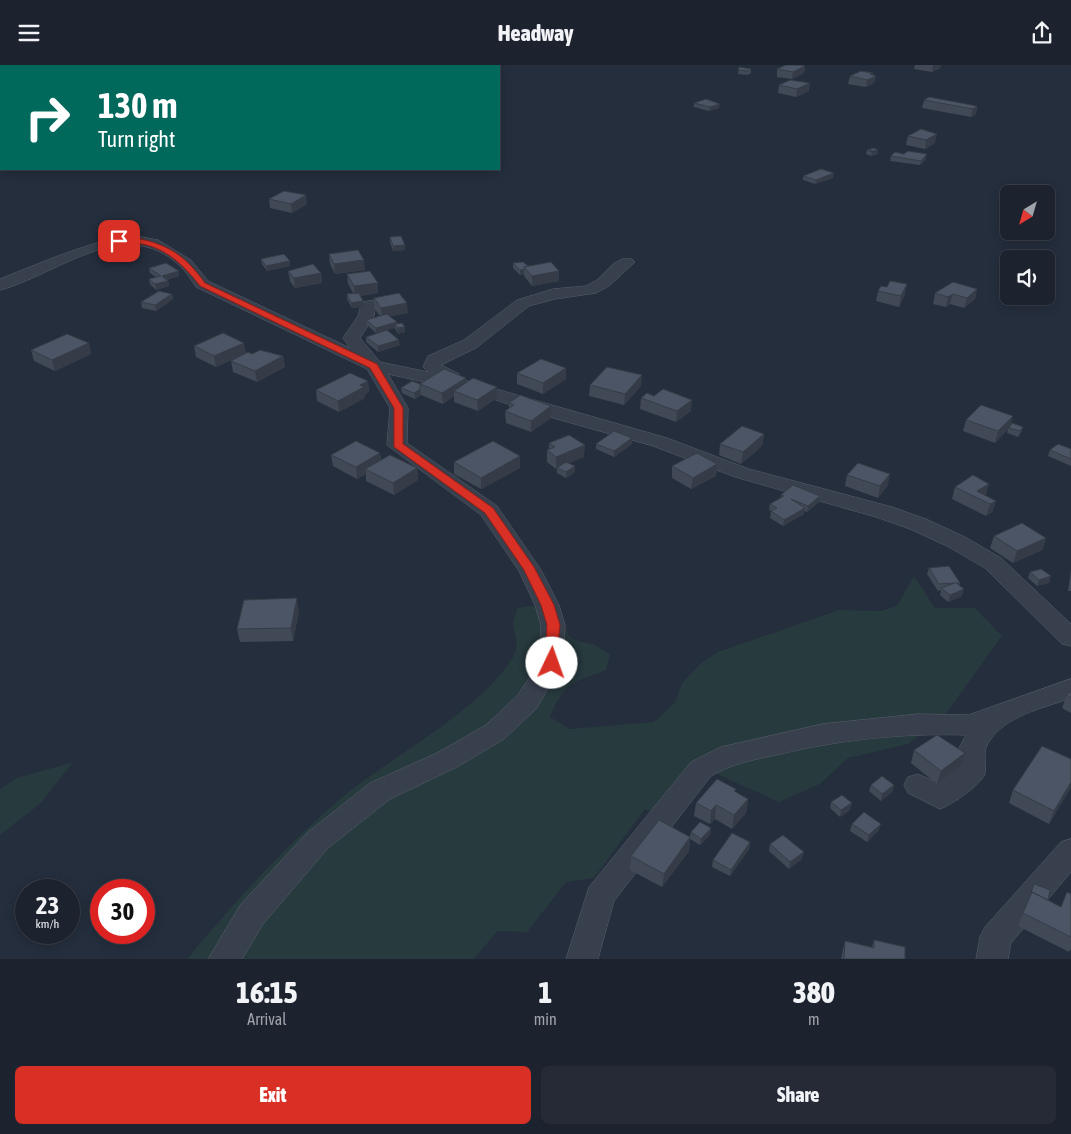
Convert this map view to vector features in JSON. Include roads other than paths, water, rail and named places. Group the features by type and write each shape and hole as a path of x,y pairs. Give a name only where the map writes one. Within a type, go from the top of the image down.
{"street":[{"path":"0,285 73,255 108,243 131,239 153,243 186,263 202,285 374,366 460,382 539,409 673,446 742,473 884,512 918,524 957,542 993,563 1071,638"},
{"path":"460,382 432,367 434,361 470,344 523,303 553,295 590,290 603,283 618,267 627,263"},
{"path":"224,959 252,914 318,840 380,791 446,761 495,732 527,702 552,663 553,625 547,605 530,570 489,511 397,445 398,408 374,366 351,338 366,316 368,305 388,303"},
{"path":"582,959 600,896 701,769 721,757 822,734 918,724 969,725 1071,687"},
{"path":"918,785 940,798 952,789 971,773 970,753 980,733 1005,712"},
{"path":"992,959 996,937 1071,851"}]}
